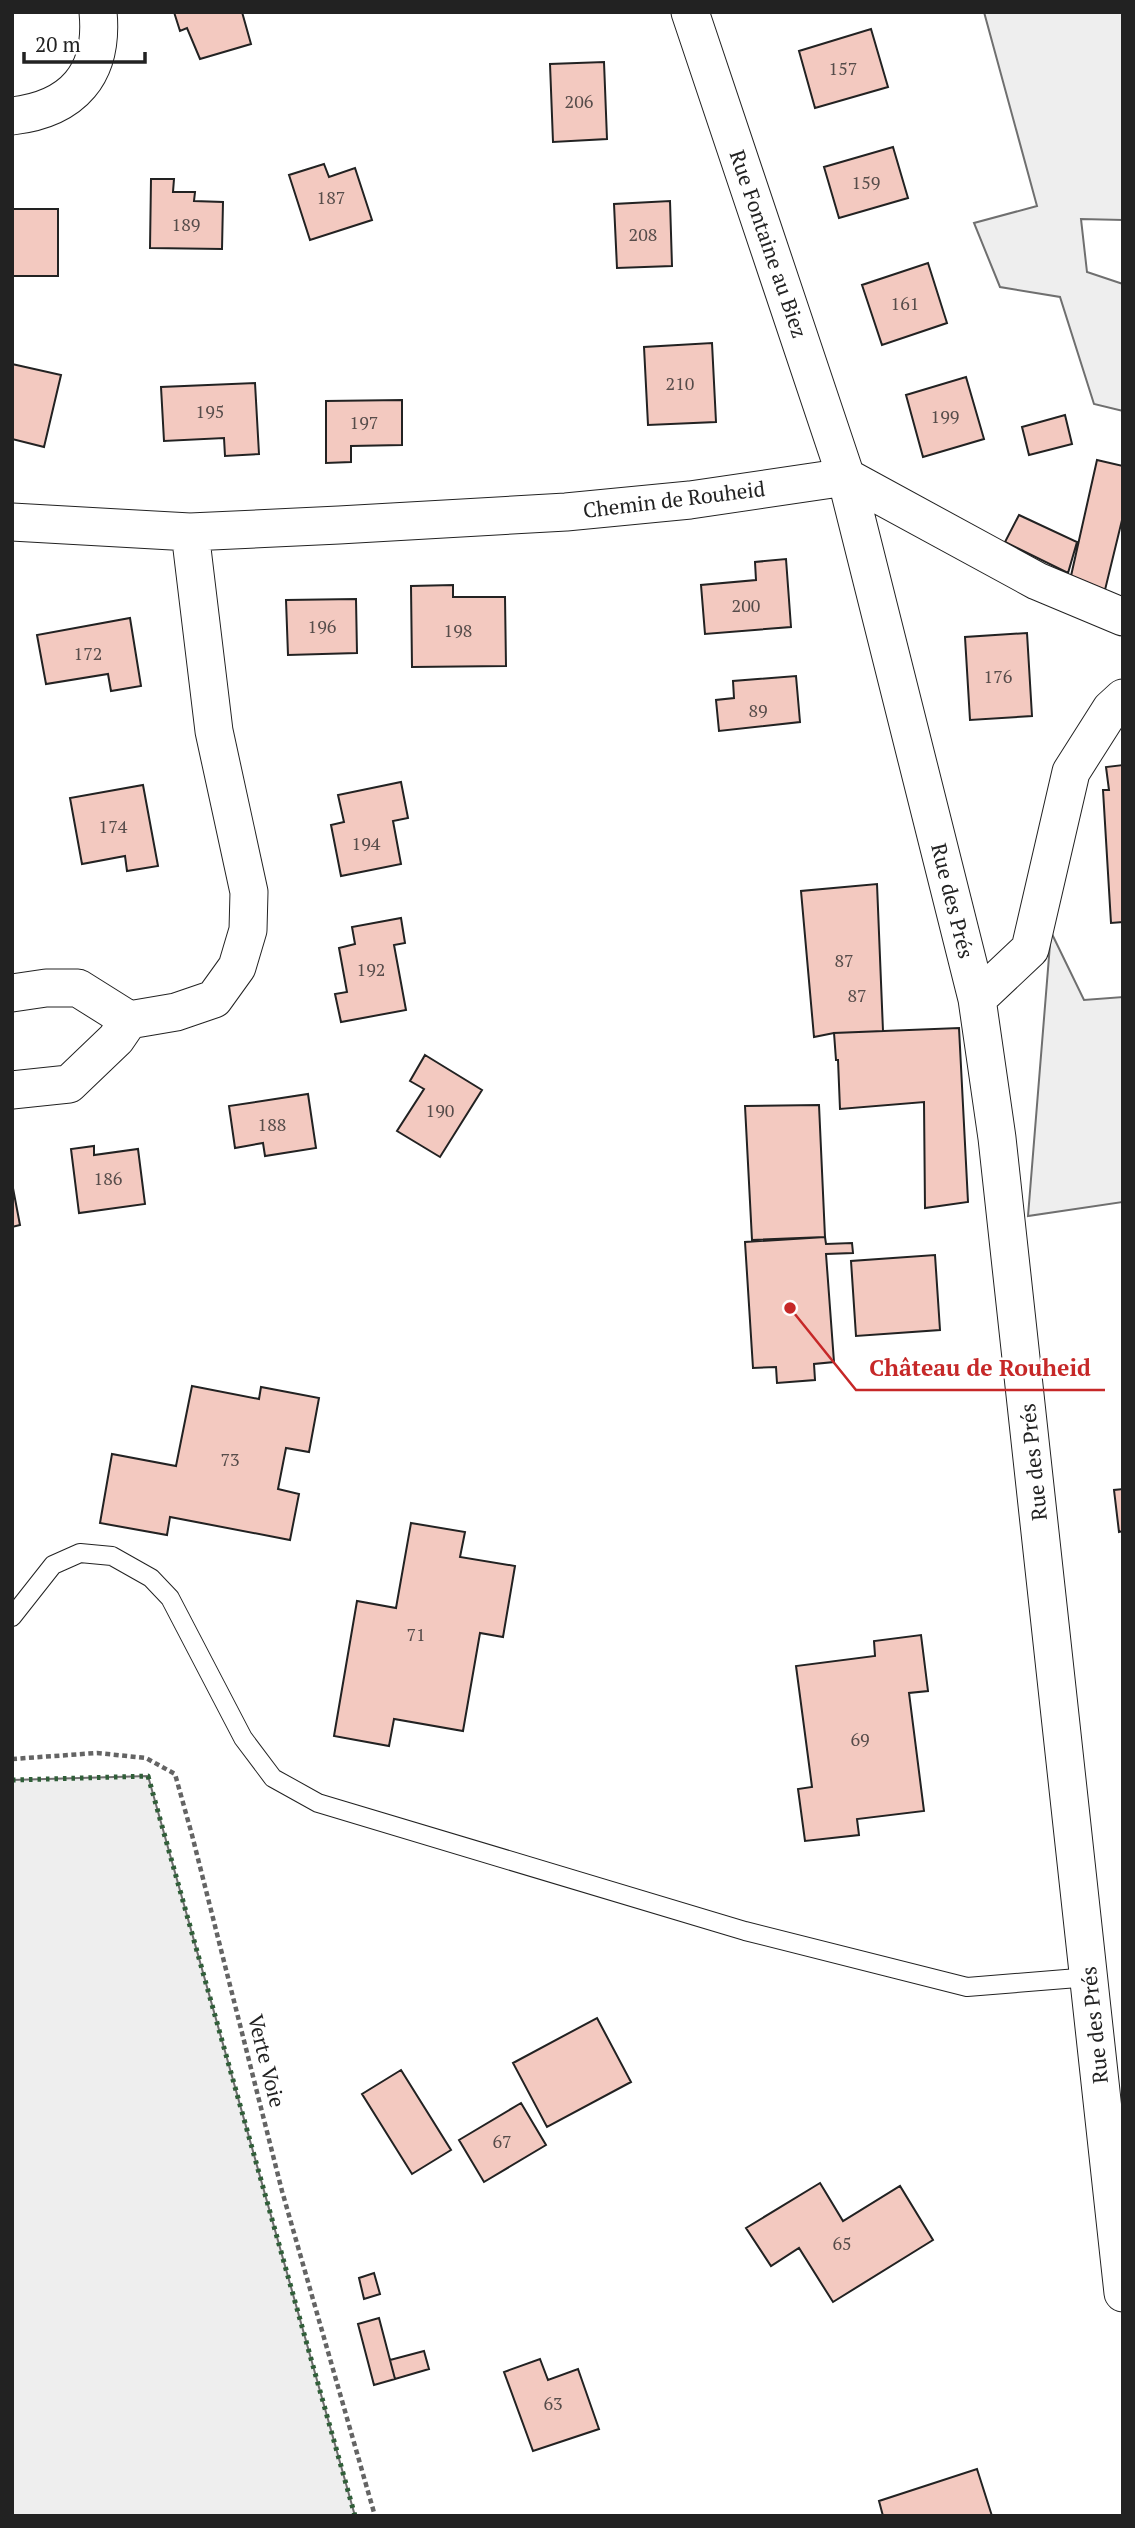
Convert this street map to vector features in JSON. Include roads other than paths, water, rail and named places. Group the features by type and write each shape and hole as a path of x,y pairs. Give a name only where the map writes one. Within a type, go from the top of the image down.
{"street":[{"path":"12,116 37,113 61,102 81,84 95,61 100,35 98,12"},
{"name":"Rue Fontaine au Biez","path":"690,12 846,477"},
{"path":"846,477 1037,581 1123,617"},
{"name":"Chemin de Rouheid","path":"12,522 191,532 566,512 690,500 846,477"},
{"name":"Rue des Prés","path":"846,477 977,999 997,1138 1090,1977 1117,2184 1123,2293"},
{"path":"12,992 78,988 129,1020 176,1012 214,999 237,967 248,930 249,892 214,731 191,532"},
{"path":"977,999 1030,949 1071,772 1111,709 1123,698"},
{"path":"12,1090 69,1084 116,1039 129,1020"}],"lane":[{"path":"12,1616 53,1565 80,1553 111,1556 151,1578 170,1598 243,1738 273,1778 318,1803 745,1931 967,1987 1090,1977"}],"place":[{"name":"Château de Rouheid","path":"790,1308"}]}
